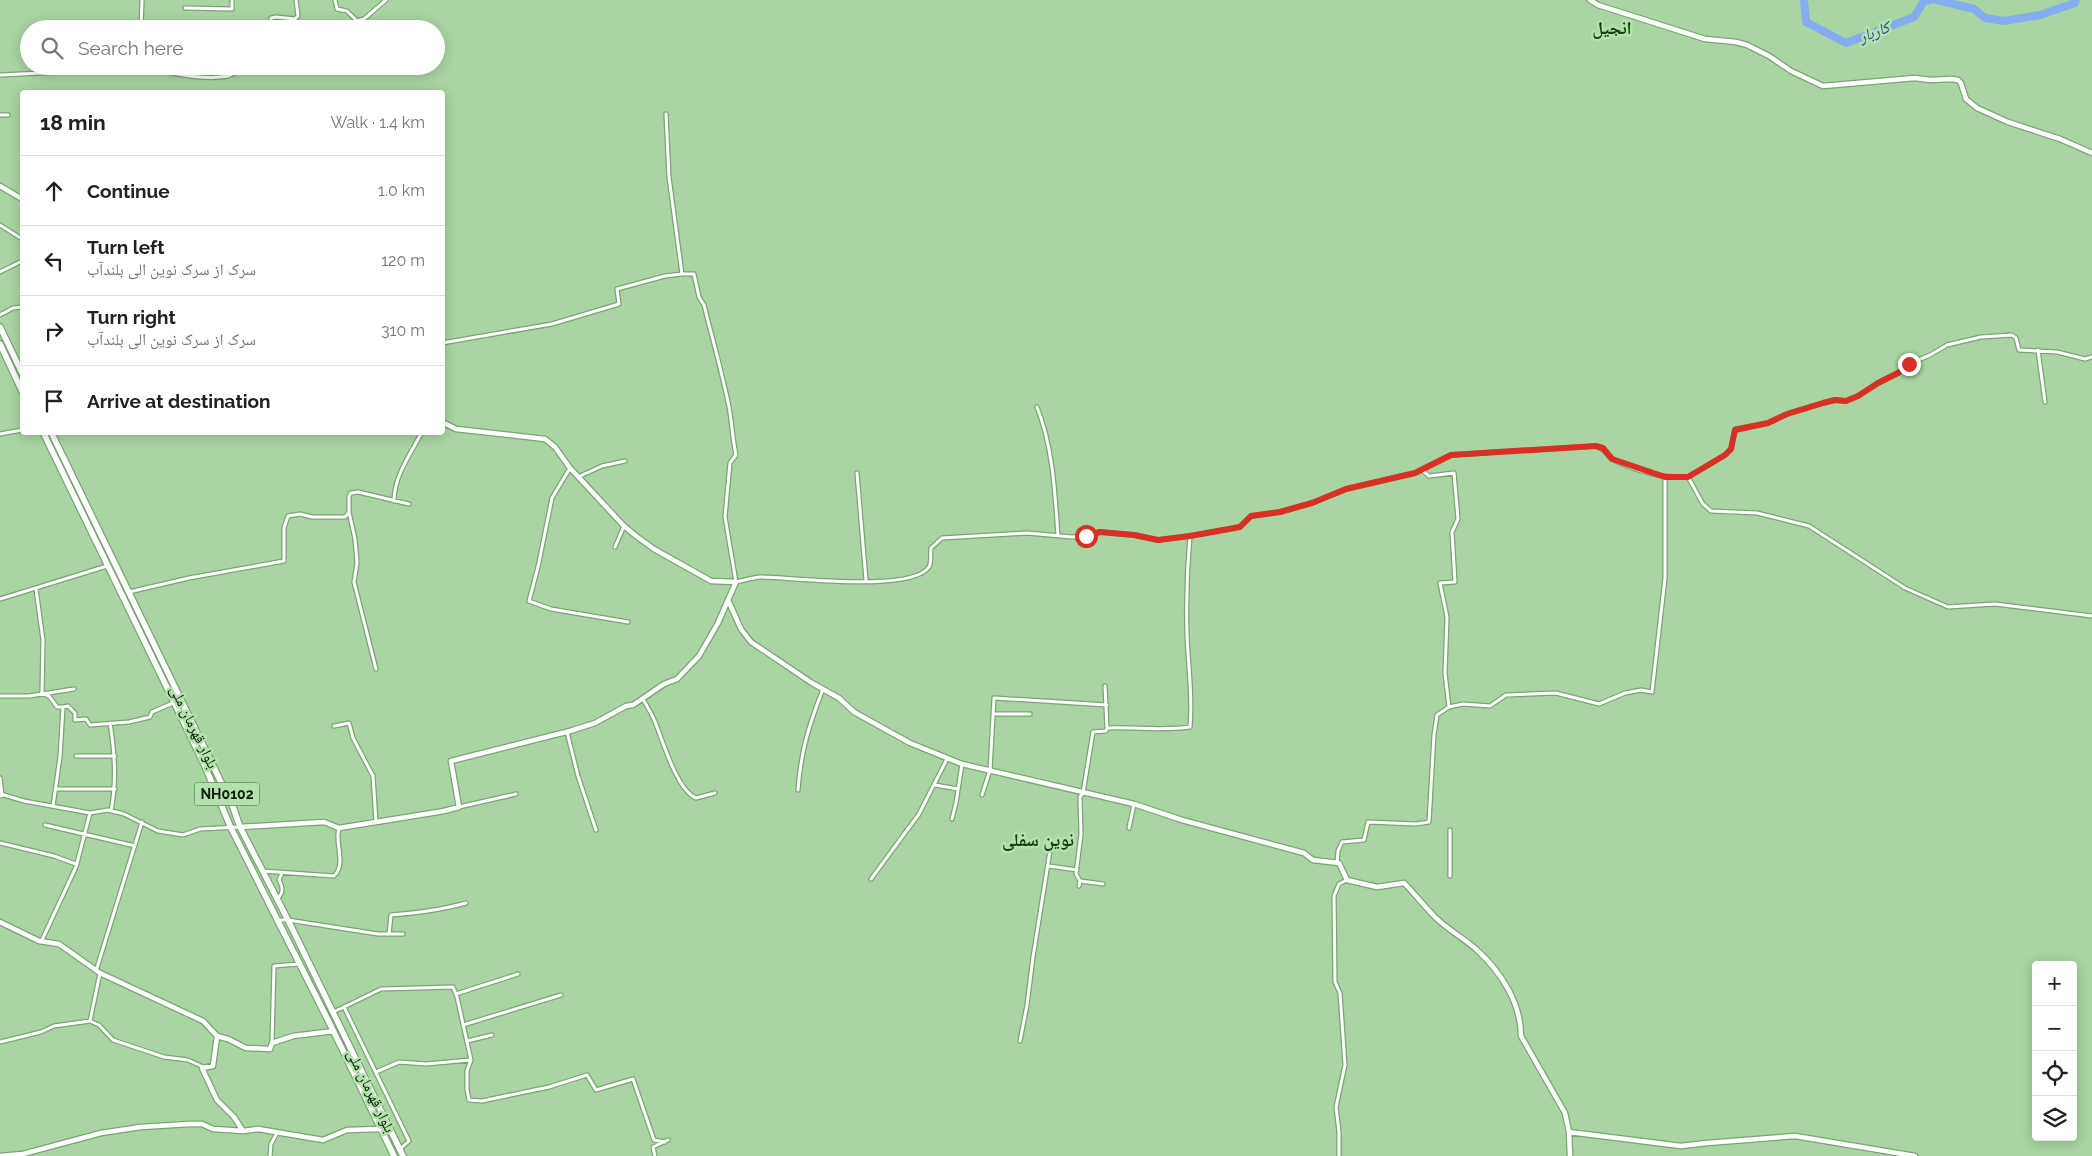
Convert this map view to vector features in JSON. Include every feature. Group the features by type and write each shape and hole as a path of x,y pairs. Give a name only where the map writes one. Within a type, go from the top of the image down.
{"highway":[{"path":"0,327 20,369"},
{"path":"0,344 20,387"},
{"name":"بلوار قهرمان ملی","path":"44,435 204,764 231,828 334,1031 394,1156"},
{"name":"بلوار قهرمان ملی","path":"52,435 233,807 240,827 288,920 401,1153"}],"street":[{"path":"141,20 142,0"},
{"path":"184,8 232,9 232,0"},
{"path":"271,20 271,18 279,17 295,19 298,16 296,0"},
{"path":"335,0 337,8 347,10 356,20"},
{"path":"359,20 386,0"},
{"path":"1590,0 1598,5 1706,39 1742,44 1769,56 1791,71 1823,86 1915,78 1958,80 1962,83 1966,99 1977,108 2008,122 2060,139 2092,153"},
{"path":"0,75 20,74"},
{"path":"193,75 230,75"},
{"path":"666,114 669,177 682,274"},
{"path":"0,115 8,115"},
{"path":"0,186 20,198"},
{"path":"0,225 20,238"},
{"path":"0,272 20,262"},
{"path":"445,342 552,324 596,312 619,304 617,289 665,276 694,274 699,297 704,305 728,402 736,455 730,463 725,517 736,582 718,624 698,656 677,679 664,684 633,705 626,706 595,723 567,732 451,761 459,807"},
{"path":"0,315 13,308 20,307"},
{"path":"445,424 456,429 545,439 555,447 570,468 624,526 654,549 711,581 736,582 758,577 888,582 903,580 920,574 928,568 931,562 931,548 942,538 1027,533 1086,536 1100,532 1134,535 1158,540 1190,536 1240,527 1251,516 1280,512 1312,503 1346,489 1415,473 1451,455 1596,446 1603,448 1612,459 1665,477 1688,477 1725,455 1731,449 1735,430 1768,423 1787,414 1823,403 1835,400 1846,401 1898,373 1909,364 1930,356 1946,345 1981,337 2012,334 2016,338 2019,350 2038,350 2085,359 2092,357"},
{"path":"2038,350 2045,402"},
{"path":"1037,407 1043,420 1055,488 1058,536"},
{"path":"0,434 20,430"},
{"path":"394,501 394,489 406,457 420,435"},
{"path":"578,477 602,466 625,461"},
{"path":"570,468 552,498 529,601 551,609 628,622"},
{"path":"1422,470 1430,476 1454,473 1458,519 1452,532 1455,582 1440,584 1448,617 1445,673 1449,707"},
{"path":"857,473 866,580"},
{"path":"1337,863 1338,851 1342,842 1364,840 1368,822 1416,824 1429,822 1434,735 1438,715 1449,707 1463,704 1490,706 1506,695 1556,693 1599,704 1626,693 1641,690 1652,692 1665,578 1665,477"},
{"path":"1688,477 1703,504 1711,510 1757,513 1809,526 1905,588 1948,607 1996,604 2092,616"},
{"path":"376,669 354,582 357,563 355,539 349,512 349,496 351,493 358,492 409,504"},
{"path":"128,592 189,578 284,562 284,528 288,516 300,514 338,517 344,516 349,512"},
{"path":"615,547 624,526"},
{"path":"1107,728 1179,729 1190,727 1191,692 1187,635 1187,569 1190,536"},
{"path":"0,599 107,566"},
{"path":"36,589 43,640 42,694"},
{"path":"728,600 741,629 751,642 839,698 854,712 871,723 910,743 962,764 1134,804 1182,820 1304,853 1313,860 1339,863 1347,880"},
{"path":"1079,886 1080,881 1076,874 1081,834 1080,797 1083,793 1093,732 1106,732 1107,728 1105,686"},
{"path":"0,696 16,697 74,689"},
{"path":"798,790 800,766 807,731 823,689"},
{"path":"42,694 49,696 57,708 68,706 75,713 75,720 86,719 90,725 129,722 150,717 152,712 174,702"},
{"path":"982,795 990,770 994,698 1107,705"},
{"path":"643,699 664,742 669,761 687,792 696,798 715,793"},
{"path":"53,806 60,757 63,707"},
{"path":"993,714 1030,714"},
{"path":"110,723 115,756 115,789 111,811"},
{"path":"334,726 349,723 353,738 373,776 376,823"},
{"path":"567,732 578,776 596,830"},
{"path":"76,756 115,756"},
{"path":"870,879 919,814 947,759"},
{"path":"952,819 962,764"},
{"path":"0,778 1,796 90,813 111,811 124,814 158,830 183,835 200,829 324,822 339,828 376,823 516,794"},
{"path":"935,785 958,789"},
{"path":"56,789 115,789"},
{"path":"1129,828 1134,804"},
{"path":"42,940 68,886 90,813"},
{"path":"90,1021 98,972 142,822"},
{"path":"45,825 135,846"},
{"path":"262,871 334,876 340,854 337,834 339,828"},
{"path":"1450,830 1450,876"},
{"path":"0,843 54,856 76,864"},
{"path":"1020,1041 1050,851"},
{"path":"1049,866 1077,870"},
{"path":"277,899 282,891 279,880 282,872"},
{"path":"1339,1156 1336,1106 1345,1064 1340,993 1335,982 1334,896 1339,884 1347,880 1377,888 1404,883 1440,922 1477,950 1505,983 1521,1024 1521,1036 1565,1113 1569,1132 1570,1156"},
{"path":"1080,881 1103,884"},
{"path":"389,934 391,914 427,912 466,903"},
{"path":"278,920 389,934 404,934"},
{"path":"0,922 39,940 59,944 98,972 203,1021 217,1036 246,1048 270,1049 272,1043 274,966 300,964"},
{"path":"456,994 518,974"},
{"path":"332,1012 381,989 453,988 471,1060 467,1071 469,1100 482,1101 549,1087 587,1075 596,1090 633,1079 654,1140 667,1141 653,1147 655,1156"},
{"path":"463,1025 561,995"},
{"path":"344,1007 409,1141 401,1153"},
{"path":"0,1042 41,1032 54,1026 90,1021 99,1025 113,1040 164,1057 188,1060 200,1066 217,1100 234,1117 243,1131"},
{"path":"272,1043 293,1036 334,1031"},
{"path":"467,1042 492,1035"},
{"path":"202,1068 213,1066 217,1036"},
{"path":"376,1072 399,1062 426,1064 471,1060"},
{"path":"0,1156 23,1154 101,1133 141,1127 202,1124 214,1129 243,1131 258,1129 323,1140 347,1130 381,1129"},
{"path":"1569,1132 1682,1146 1707,1142 1795,1136 1915,1156"},
{"path":"270,1156 271,1144 277,1133"}],"waterway":[{"name":"کاربار","path":"1804,0 1806,22 1846,43 1914,17 1924,1 1930,0"},
{"name":"کاربار","path":"1937,0 1974,9 1985,18 2004,21 2040,15 2075,3 2076,0"}],"district":[{"name":"انجيل","path":"1612,27"},
{"name":"نوین سفلى","path":"1038,839"}],"route":[{"path":"1086,536 1100,532 1134,535 1158,540 1240,527 1251,516 1280,512 1312,503 1346,489 1415,473 1451,455 1596,446 1603,448 1612,459 1665,477 1688,477 1725,455 1731,449 1734,440 1733,432 1738,428 1758,426 1787,414 1823,403 1835,400 1846,401 1869,391 1878,383 1898,373 1909,364"}]}
